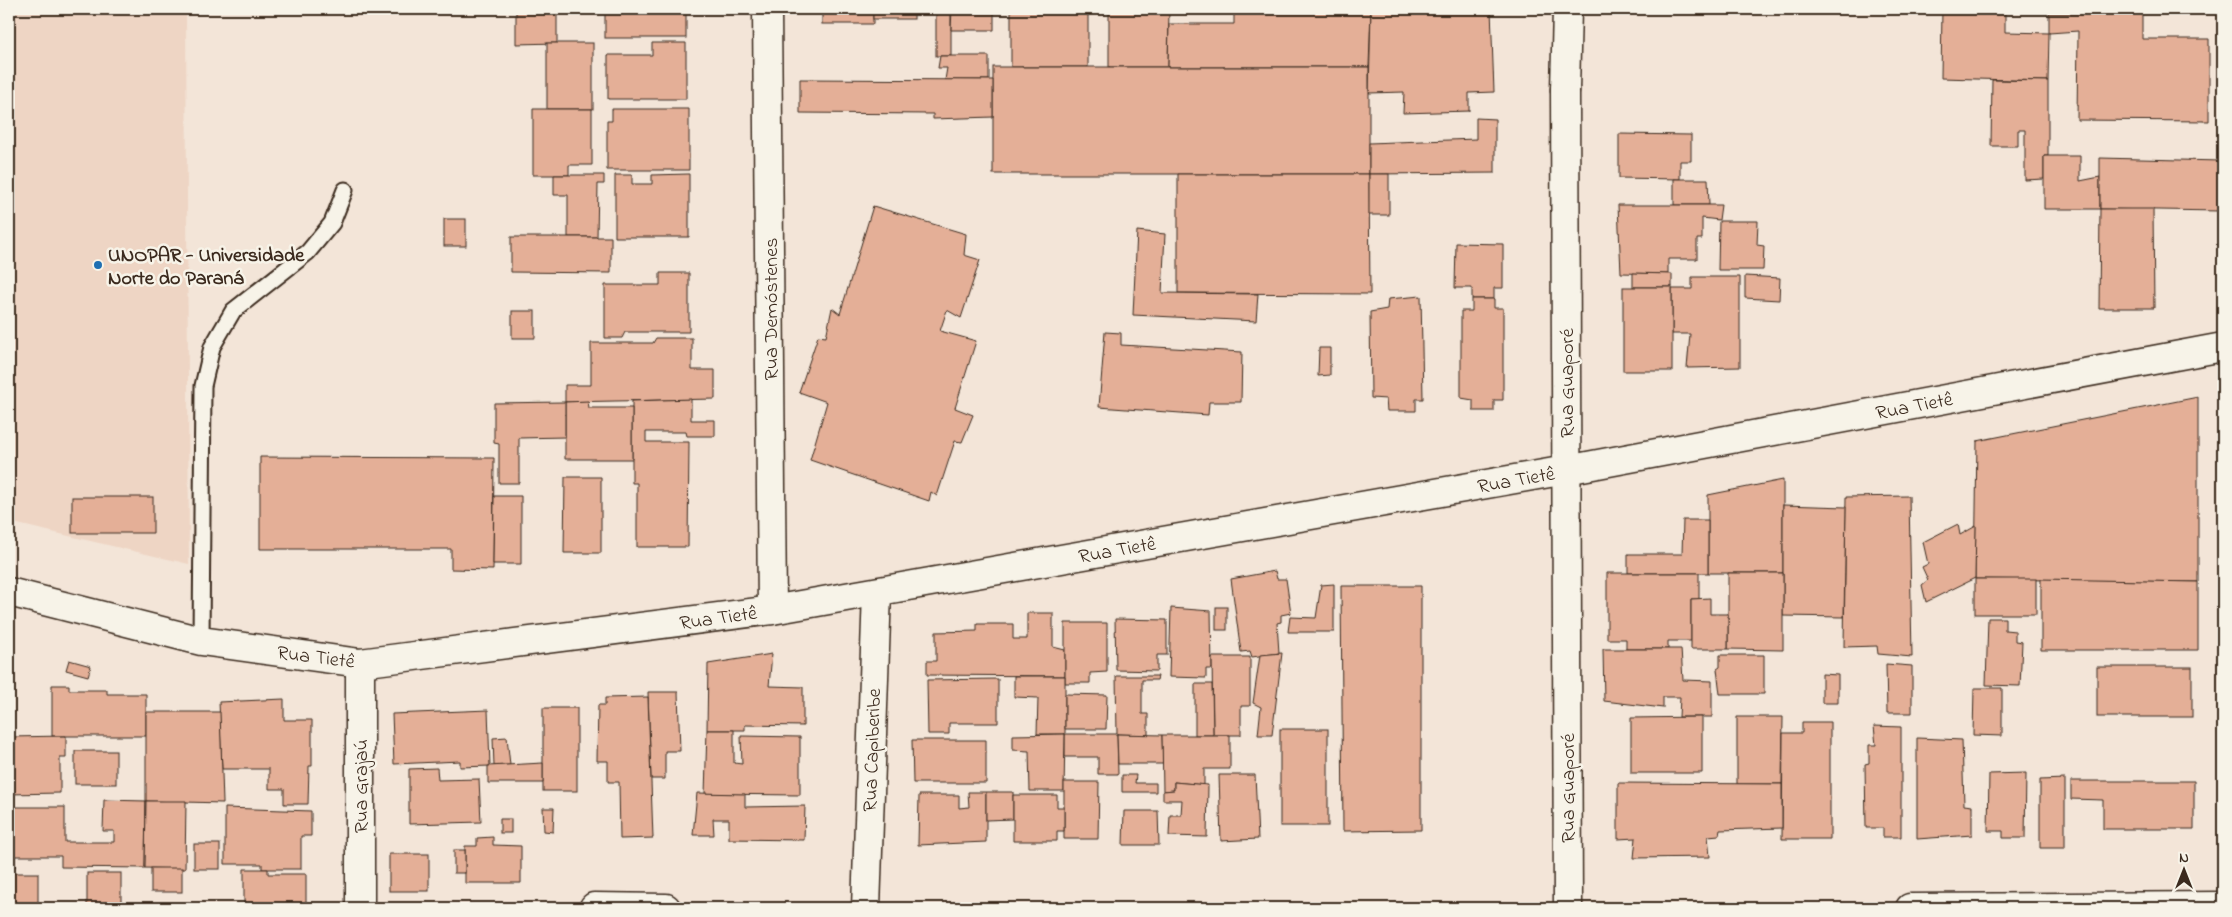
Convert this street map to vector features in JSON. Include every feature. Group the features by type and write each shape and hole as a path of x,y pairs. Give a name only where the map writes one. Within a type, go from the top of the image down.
{"street":[{"name":"Rua Demóstenes","path":"767,9 772,610"},
{"name":"Rua Guaporé","path":"1567,9 1565,90 1568,908"},
{"name":"Rua Tietê","path":"9,592 201,640 360,663 772,610 1566,470 2223,347"},
{"name":"Rua Capiberibe","path":"866,908 877,592"},
{"name":"Rua Grajaú","path":"360,663 360,908"},
{"path":"1910,908 2223,906"},
{"path":"594,907 666,908"}],"lane":[{"path":"201,640 203,386 212,347 232,311 308,252 332,223 345,190"}],"shaded area":[{"name":"UNOPAR - Universidade Norte do Paraná","path":"9,9 186,9 189,564 9,522"}],"building":[{"path":"516,9 557,9 557,43 516,44"},
{"path":"605,9 686,9 686,38 605,38"},
{"path":"822,9 873,9 873,24 822,24"},
{"path":"873,9 914,9 914,19 873,19"},
{"path":"936,9 951,9 951,56 936,56"},
{"path":"952,9 994,9 994,30 951,30"},
{"path":"1011,9 1088,9 1088,67 1011,67"},
{"path":"1109,9 1169,9 1168,67 1109,67"},
{"path":"1234,9 1269,9 1269,12 1371,9 1369,67 1168,67 1169,24 1234,24"},
{"path":"1371,9 1491,9 1494,92 1469,93 1469,111 1403,113 1404,92 1369,93"},
{"path":"1942,9 2005,9 2005,32 2049,33 2048,81 1941,78"},
{"path":"2049,9 2191,9 2191,13 2049,13"},
{"path":"2049,13 2142,13 2142,39 2209,39 2209,121 2077,120 2078,31 2049,33"},
{"path":"547,43 593,43 593,109 547,109"},
{"path":"652,43 686,43 686,99 608,99 608,55 652,55"},
{"path":"940,56 989,56 989,80 945,80 947,68 938,68"},
{"path":"993,67 1369,67 1369,174 993,174"},
{"path":"800,79 993,80 993,117 933,119 933,114 800,113"},
{"path":"1992,80 2048,81 2048,156 2044,156 2044,179 2025,180 2025,130 2018,130 2018,146 1991,146"},
{"path":"533,109 592,109 592,165 569,165 569,175 533,175"},
{"path":"612,109 689,109 689,170 607,170 607,121 612,121"},
{"path":"1476,118 1495,119 1495,173 1369,174 1369,143 1476,139"},
{"path":"1619,134 1691,135 1691,161 1680,161 1680,179 1619,178"},
{"path":"2044,156 2080,156 2080,181 2100,177 2100,209 2044,209"},
{"path":"2100,158 2220,161 2220,211 2100,209"},
{"path":"689,174 689,237 615,237 615,175 632,175 632,184 652,184 652,175"},
{"path":"1178,174 1369,174 1370,294 1178,293"},
{"path":"1369,174 1389,174 1389,215 1369,215"},
{"path":"554,175 604,175 604,184 598,184 597,237 568,237 568,195 554,195"},
{"path":"1674,179 1708,179 1709,205 1674,205"},
{"path":"1618,205 1721,205 1719,220 1702,218 1702,239 1697,239 1697,259 1668,259 1668,274 1621,273"},
{"path":"873,206 966,234 964,255 980,260 961,318 947,310 940,331 976,341 955,408 973,415 962,442 955,441 937,496 931,492 929,501 810,460 827,402 799,392 818,336 826,337 832,308 840,314"},
{"path":"2100,209 2153,209 2154,308 2099,308"},
{"path":"444,219 466,219 466,246 444,246"},
{"path":"1719,221 1758,221 1757,245 1764,246 1763,270 1718,270"},
{"path":"1137,231 1165,234 1162,293 1258,294 1256,321 1133,315"},
{"path":"511,237 611,237 611,273 511,272"},
{"path":"1456,243 1503,244 1503,288 1494,288 1494,299 1472,299 1472,288 1455,288"},
{"path":"660,273 689,273 689,332 625,332 622,338 605,338 605,285 660,285"},
{"path":"1633,273 1672,274 1672,287 1633,287"},
{"path":"1745,276 1780,278 1779,300 1745,298"},
{"path":"1692,277 1740,277 1740,367 1687,368 1690,334 1672,334 1672,289 1692,289"},
{"path":"1623,287 1672,287 1672,371 1623,371"},
{"path":"1421,296 1423,399 1416,399 1416,411 1387,411 1386,399 1371,398 1370,312 1387,309 1388,299"},
{"path":"1472,299 1494,299 1494,308 1503,308 1503,400 1494,400 1494,411 1473,411 1473,400 1461,398 1461,311 1472,311"},
{"path":"512,311 535,311 535,338 512,338"},
{"path":"1105,332 1121,333 1121,345 1242,352 1241,402 1209,402 1208,415 1099,407"},
{"path":"656,338 692,338 692,370 715,370 715,399 565,402 565,385 591,385 591,343 653,343"},
{"path":"1319,348 1330,348 1330,375 1318,376"},
{"path":"2198,397 2198,582 1975,579 1977,441"},
{"path":"691,399 691,420 715,420 715,436 687,436 686,432 646,432 646,442 689,442 688,547 637,547 637,483 632,483 632,401"},
{"path":"588,401 589,408 632,408 632,459 565,459 565,402"},
{"path":"565,402 565,437 519,438 519,483 499,483 499,444 494,443 494,403"},
{"path":"260,457 494,458 493,570 451,569 451,549 260,549"},
{"path":"565,477 601,477 601,553 564,553"},
{"path":"1783,480 1783,573 1708,573 1708,495"},
{"path":"494,496 521,496 521,564 493,564"},
{"path":"1909,496 1912,657 1878,654 1877,646 1844,647 1846,497"},
{"path":"72,497 153,497 153,533 72,533"},
{"path":"1783,505 1846,507 1844,617 1783,616"},
{"path":"1683,520 1708,520 1708,573 1628,573 1628,554 1682,554"},
{"path":"1958,524 1960,535 1976,526 1975,578 1926,602 1922,585 1928,580 1922,567 1928,564 1923,542"},
{"path":"1275,571 1277,579 1286,579 1291,613 1281,615 1281,622 1277,623 1279,653 1252,657 1250,651 1241,652 1231,579"},
{"path":"1607,573 1699,573 1699,599 1691,599 1691,641 1668,641 1668,649 1626,649 1626,639 1607,639"},
{"path":"1728,573 1783,573 1783,650 1728,649"},
{"path":"1975,579 2036,579 2036,614 1975,614"},
{"path":"2041,579 2198,582 2198,650 2041,650"},
{"path":"1334,584 1334,632 1288,632 1290,617 1316,618 1321,585"},
{"path":"1341,586 1421,586 1421,830 1343,831"},
{"path":"1710,598 1710,614 1728,614 1728,649 1691,649 1691,599"},
{"path":"1216,607 1227,607 1227,630 1216,630"},
{"path":"1171,608 1211,611 1212,669 1206,669 1206,678 1169,677"},
{"path":"1027,613 1053,613 1053,647 1065,650 1065,676 927,675 927,661 936,661 936,632 977,631 977,624 1013,624 1013,639 1027,639"},
{"path":"1988,618 2005,618 2005,630 2015,631 2015,641 2022,642 2020,686 1986,685"},
{"path":"1115,619 1167,620 1167,655 1157,655 1157,671 1116,670"},
{"path":"1065,623 1107,623 1107,672 1090,673 1090,683 1065,683"},
{"path":"1603,649 1681,649 1683,680 1712,681 1712,717 1679,717 1680,697 1663,697 1663,708 1604,701"},
{"path":"1282,653 1272,735 1258,735 1261,707 1253,703 1260,655"},
{"path":"772,654 769,686 803,687 803,726 745,725 745,730 707,730 708,664"},
{"path":"1720,655 1764,655 1764,694 1720,694 1717,669 1720,667"},
{"path":"1212,657 1250,657 1250,706 1241,706 1241,735 1213,735"},
{"path":"69,660 91,666 88,676 66,670"},
{"path":"1886,664 1912,666 1912,713 1887,713"},
{"path":"2097,667 2192,667 2192,717 2097,717"},
{"path":"1822,674 1838,675 1838,703 1822,703"},
{"path":"1014,676 1065,676 1065,734 1037,734 1038,698 1014,697"},
{"path":"1116,676 1158,676 1157,680 1142,680 1142,714 1148,714 1148,735 1117,734"},
{"path":"998,679 998,723 949,723 949,734 928,734 927,680"},
{"path":"1195,684 1212,684 1213,735 1195,735"},
{"path":"52,685 69,685 69,690 107,690 107,694 146,694 146,736 52,736"},
{"path":"1974,688 2002,688 2002,736 1973,735"},
{"path":"648,692 678,692 680,751 665,751 665,779 651,779"},
{"path":"1065,694 1107,695 1106,729 1065,729"},
{"path":"648,697 653,838 620,839 619,782 608,782 608,761 597,761 598,705 605,705 605,698"},
{"path":"284,699 284,720 312,720 312,766 309,766 308,804 284,804 284,789 269,789 269,769 222,769 219,702"},
{"path":"543,708 577,708 577,791 543,791"},
{"path":"488,710 490,766 460,767 460,761 394,764 392,714"},
{"path":"146,712 220,712 223,803 146,801"},
{"path":"1702,717 1702,773 1631,773 1631,718"},
{"path":"1737,717 1783,717 1782,784 1737,784"},
{"path":"1802,722 1830,722 1830,839 1782,839 1783,733 1802,733"},
{"path":"1874,726 1901,727 1901,837 1883,837 1883,828 1866,828 1865,764 1869,763 1869,745 1876,745"},
{"path":"1280,729 1328,729 1328,826 1280,826"},
{"path":"707,730 734,730 734,763 742,764 741,736 800,737 800,795 705,794"},
{"path":"1065,734 1117,734 1118,774 1098,774 1098,757 1065,757"},
{"path":"1065,734 1064,791 1030,791 1029,751 1013,750 1013,735"},
{"path":"1117,734 1162,735 1163,764 1118,764"},
{"path":"1162,735 1230,735 1230,769 1204,769 1204,785 1174,782 1174,790 1163,791"},
{"path":"66,736 66,758 60,758 60,793 9,794 9,737"},
{"path":"507,737 510,765 494,766 493,738"},
{"path":"1917,738 1962,740 1964,805 1972,806 1972,835 1917,839"},
{"path":"912,740 986,740 986,783 913,783"},
{"path":"75,751 116,751 116,784 75,784"},
{"path":"543,763 543,783 488,783 488,766"},
{"path":"437,768 438,780 479,779 481,822 409,824 409,769"},
{"path":"2026,773 2025,838 2003,838 2003,831 1988,831 1989,774"},
{"path":"1122,775 1136,775 1135,783 1156,783 1156,792 1122,792"},
{"path":"1219,775 1255,775 1258,839 1221,841"},
{"path":"2065,779 2065,848 2040,848 2040,780"},
{"path":"2071,781 2194,781 2194,829 2103,829 2103,800 2071,799"},
{"path":"1064,782 1099,782 1098,839 1064,839"},
{"path":"1174,782 1208,785 1207,837 1169,836 1170,815 1181,815 1182,800 1163,800 1163,791 1174,790"},
{"path":"1618,783 1782,784 1782,828 1720,830 1719,835 1708,836 1710,857 1634,858 1636,838 1618,839"},
{"path":"968,792 986,792 986,842 918,845 919,795 959,795 959,808 969,807"},
{"path":"986,792 1013,792 1013,819 986,820"},
{"path":"697,793 745,794 745,807 805,806 804,840 729,839 729,819 713,819 714,835 693,835"},
{"path":"1013,795 1057,795 1057,807 1064,807 1064,831 1057,831 1057,841 1013,841"},
{"path":"104,800 146,801 145,868 61,867 61,856 15,856 15,867 9,867 9,807 65,807 65,842 114,842 114,831 103,831"},
{"path":"146,801 186,801 185,869 145,868"},
{"path":"225,808 311,811 311,836 301,836 301,869 262,869 262,864 225,864"},
{"path":"543,808 554,808 553,832 544,831"},
{"path":"1124,811 1158,811 1159,845 1123,845"},
{"path":"500,819 511,819 511,833 500,833"},
{"path":"493,837 493,845 521,846 521,883 465,883 465,846 477,846 477,838"},
{"path":"194,844 220,844 220,869 194,869"},
{"path":"454,850 465,850 465,873 454,873"},
{"path":"389,854 429,854 429,891 389,891"},
{"path":"151,868 182,868 182,892 151,892"},
{"path":"244,869 268,869 268,874 306,874 306,908 244,908"},
{"path":"9,873 38,873 38,908 9,908"},
{"path":"87,873 121,873 121,908 87,908"}],"place":[{"name":"UNOPAR - Universidade Norte do Paraná","path":"98,265"}]}
